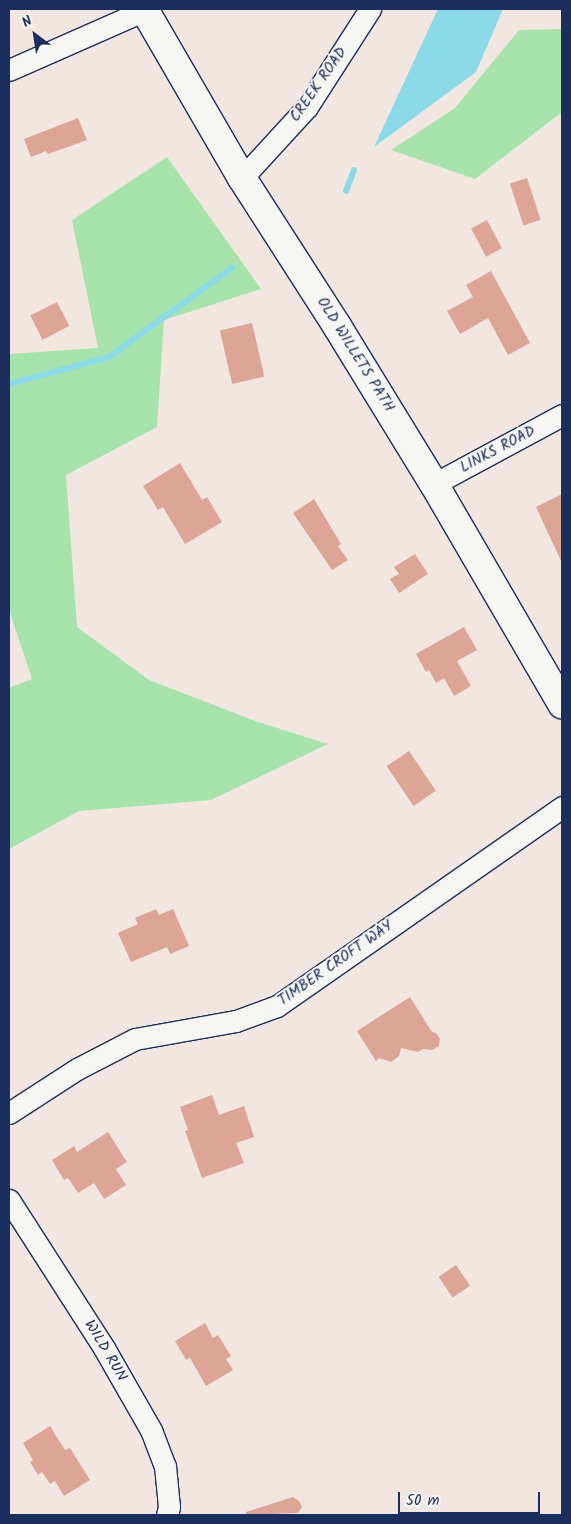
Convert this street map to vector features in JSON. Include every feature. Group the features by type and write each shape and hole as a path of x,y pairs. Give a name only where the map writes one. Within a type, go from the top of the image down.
{"main road":[{"name":"OLD WILLETS PATH","path":"144,9 242,178 337,326 434,484 562,704"}],"street":[{"path":"9,70 144,9"},
{"name":"CREEK ROAD","path":"242,178 307,107 370,9"},
{"name":"LINKS ROAD","path":"434,484 562,416"},
{"name":"TIMBER CROFT WAY","path":"9,1113 77,1069 135,1039 236,1021 277,1006 562,807"},
{"name":"WILD RUN","path":"9,1200 104,1348 152,1430 165,1466 167,1515"}],"green space":[{"path":"562,29 562,112 475,179 391,150 455,108 519,30"},
{"path":"167,157 261,289 164,320 157,427 66,475 77,627 149,680 258,722 328,744 211,800 79,811 9,849 9,688 32,679 9,610 9,354 98,348 72,220"}],"water":[{"path":"438,9 503,9 476,72 374,147"}],"building":[{"path":"78,118 87,140 48,154 46,151 31,157 24,139"},
{"path":"527,178 541,220 523,225 510,184"},
{"path":"487,220 502,248 486,257 471,228"},
{"path":"491,271 530,343 508,355 488,318 460,334 447,311 473,297 466,285"},
{"path":"57,302 69,326 43,340 30,316"},
{"path":"252,323 264,377 232,384 220,330"},
{"path":"180,463 202,500 207,497 222,522 185,544 163,507 158,510 143,486"},
{"path":"562,494 562,563 536,507"},
{"path":"314,499 341,544 338,546 348,560 332,570 293,513"},
{"path":"415,554 428,574 399,593 390,579 399,574 394,567"},
{"path":"464,627 477,650 457,661 471,686 454,696 444,678 436,683 429,670 426,672 416,654"},
{"path":"409,751 436,791 413,806 387,766"},
{"path":"156,909 159,915 173,909 189,946 170,954 167,947 131,962 118,933 138,924 135,918"},
{"path":"410,997 432,1032 436,1033 440,1039 439,1046 432,1050 423,1049 418,1052 401,1048 399,1056 391,1062 379,1058 376,1061 357,1031"},
{"path":"212,1095 219,1115 244,1106 254,1137 236,1143 244,1163 202,1178 185,1131 188,1130 180,1107"},
{"path":"108,1132 127,1162 116,1169 126,1185 104,1199 94,1183 78,1193 68,1178 64,1180 52,1160 74,1146 77,1152"},
{"path":"456,1265 470,1286 453,1297 439,1277"},
{"path":"205,1323 213,1338 218,1335 231,1356 226,1359 233,1370 206,1386 190,1358 186,1360 175,1341"},
{"path":"50,1426 65,1450 70,1448 90,1480 64,1496 55,1481 50,1484 42,1472 38,1475 30,1462 33,1460 23,1443"},
{"path":"293,1497 299,1501 302,1507 298,1513 246,1515 246,1512"}],"waterway":[{"path":"346,191 354,170"},
{"path":"9,384 109,357 232,268"}]}
